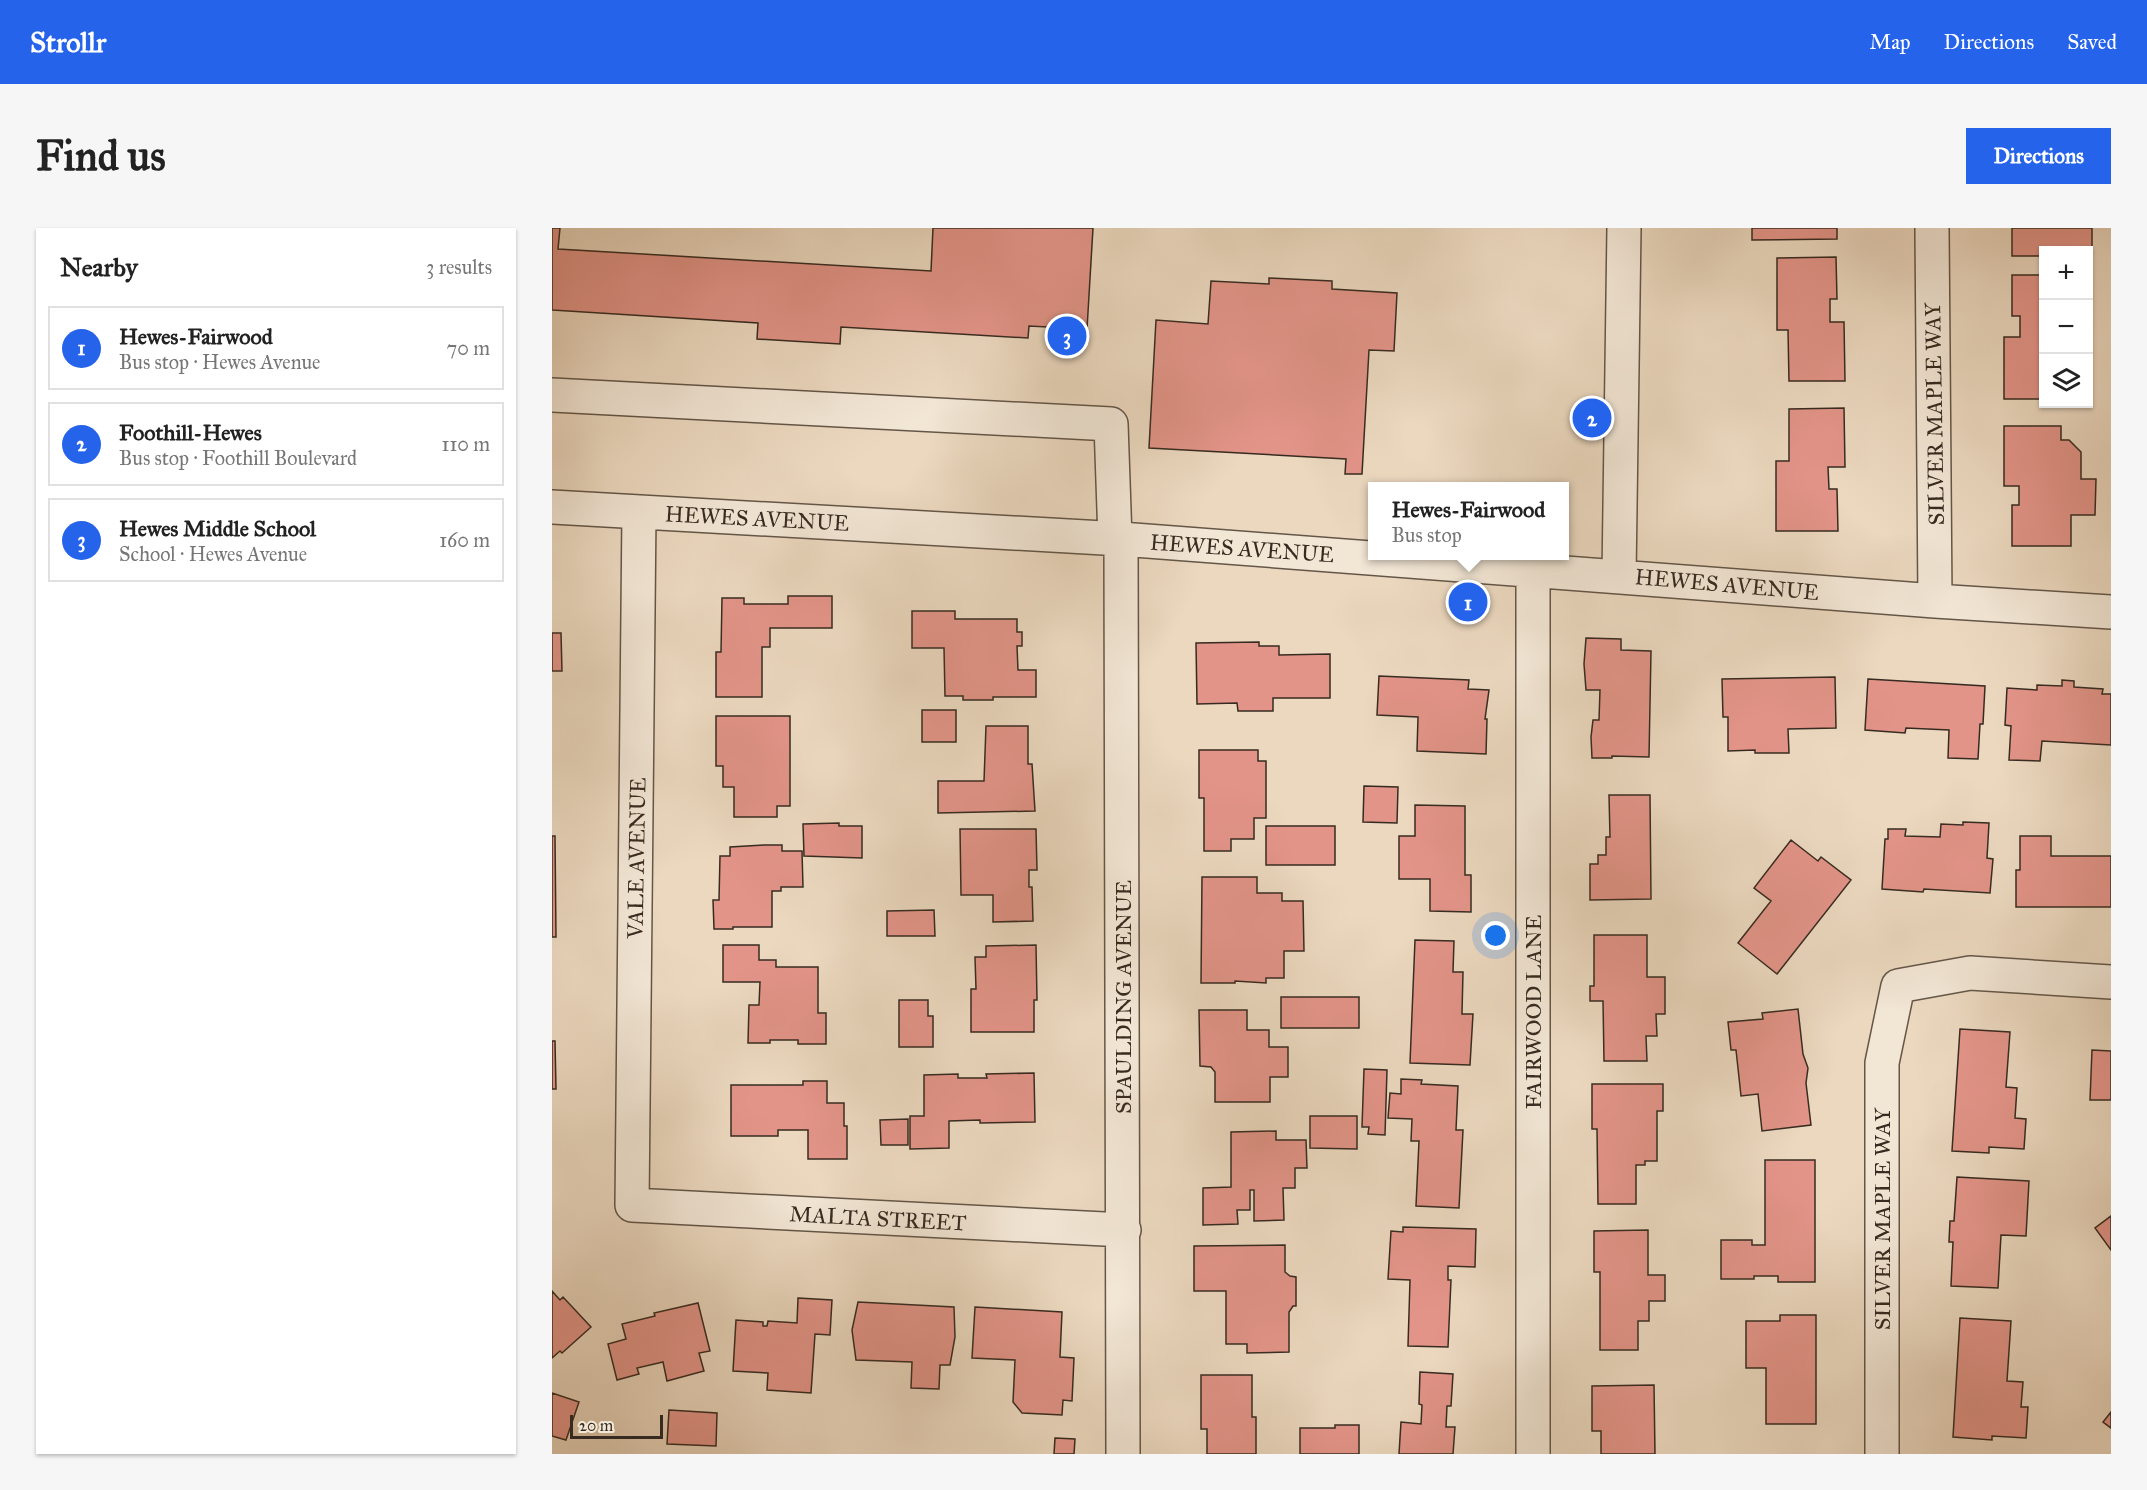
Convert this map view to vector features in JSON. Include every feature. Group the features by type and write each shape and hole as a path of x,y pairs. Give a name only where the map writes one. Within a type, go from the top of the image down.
{"street":[{"path":"1619,576 1624,228"},
{"name":"SILVER MAPLE WAY","path":"1932,228 1935,601"},
{"name":"SPAULDING AVENUE","path":"552,395 1111,424 1118,539 1124,1230 1123,1454"},
{"name":"HEWES AVENUE","path":"552,507 1118,539 1368,558"},
{"name":"VALE AVENUE","path":"632,1205 639,512"},
{"name":"HEWES AVENUE","path":"1399,560 1935,601 2111,612"},
{"name":"FAIRWOOD LANE","path":"1533,570 1533,1454"},
{"name":"SILVER MAPLE WAY","path":"1882,1454 1882,1063 1898,986 1970,973 2111,982"},
{"name":"MALTA STREET","path":"632,1205 1124,1230"}],"building":[{"path":"552,228 560,228 558,249 931,271 933,228 1093,228 1087,329 1029,326 1028,338 841,327 840,344 757,339 758,323 552,310"},
{"path":"1752,228 1837,228 1837,239 1752,240"},
{"path":"2012,228 2092,228 2092,246 2039,246 2039,256 2012,256"},
{"path":"1836,257 1837,299 1830,299 1830,322 1844,322 1845,381 1789,381 1788,330 1777,330 1777,258"},
{"path":"2012,275 2039,275 2039,399 2004,399 2004,337 2020,337 2020,316 2012,316"},
{"path":"1269,278 1332,281 1332,289 1397,293 1394,351 1369,350 1362,474 1345,474 1346,459 1149,448 1156,320 1208,324 1211,281 1269,284"},
{"path":"1844,408 1845,467 1828,467 1829,489 1837,489 1838,531 1776,531 1776,461 1789,461 1789,409"},
{"path":"2004,426 2061,426 2061,440 2069,440 2081,452 2081,479 2096,479 2095,515 2071,515 2071,546 2012,546 2012,505 2019,505 2019,486 2004,486"},
{"path":"788,596 832,596 832,628 770,628 770,647 762,647 762,697 716,697 716,652 721,652 722,598 744,598 744,604 788,604"},
{"path":"912,611 955,611 955,619 1017,619 1017,632 1022,632 1022,646 1017,646 1018,670 1036,670 1036,697 963,700 963,696 945,696 944,648 912,648"},
{"path":"552,633 561,633 562,671 552,671"},
{"path":"1586,638 1621,639 1621,650 1651,651 1649,757 1592,758 1593,720 1599,720 1600,690 1586,690 1584,664"},
{"path":"1259,642 1259,646 1279,646 1279,655 1330,654 1330,698 1273,698 1273,711 1238,711 1237,703 1197,704 1196,643"},
{"path":"1379,676 1469,680 1468,689 1489,690 1485,719 1487,719 1486,754 1417,751 1418,717 1377,715"},
{"path":"1835,677 1836,728 1788,729 1789,753 1755,753 1755,750 1728,751 1728,717 1723,717 1722,679"},
{"path":"1868,679 1985,686 1978,759 1948,758 1949,730 1906,728 1905,733 1865,730"},
{"path":"2062,680 2074,681 2074,687 2103,689 2102,694 2111,694 2111,745 2042,741 2040,761 2009,760 2011,726 2005,725 2007,688 2037,690 2037,685 2062,686"},
{"path":"922,710 956,710 956,742 922,742"},
{"path":"716,716 790,716 790,806 777,806 777,817 734,817 734,787 723,787 723,766 716,766"},
{"path":"986,726 1028,726 1028,764 1032,764 1035,811 938,813 938,781 984,781"},
{"path":"1199,750 1258,750 1258,761 1266,761 1266,818 1254,818 1254,839 1231,839 1231,851 1204,851 1204,798 1199,798"},
{"path":"1364,786 1398,787 1397,823 1363,822"},
{"path":"1609,795 1650,795 1651,899 1590,900 1590,864 1598,864 1598,855 1606,855 1606,837 1610,837"},
{"path":"1415,805 1465,806 1465,875 1471,875 1471,912 1430,911 1430,879 1399,879 1399,836 1415,836"},
{"path":"1963,822 1989,823 1987,858 1993,859 1990,893 1882,889 1885,839 1888,839 1888,829 1906,829 1905,836 1940,837 1941,824 1963,825"},
{"path":"839,823 839,826 862,826 862,858 804,856 803,824"},
{"path":"1266,826 1335,826 1335,865 1266,865"},
{"path":"960,829 1036,829 1037,870 1029,870 1033,921 993,922 993,895 961,895"},
{"path":"552,836 555,836 556,937 552,937"},
{"path":"2020,836 2051,836 2051,856 2111,856 2111,907 2016,907 2016,870 2020,870"},
{"path":"1791,840 1818,861 1821,857 1851,880 1777,974 1738,943 1771,901 1754,888"},
{"path":"782,845 782,851 802,851 803,887 781,887 781,891 772,891 772,927 714,929 713,900 719,900 720,856 730,856 730,847"},
{"path":"1202,877 1257,877 1257,893 1282,893 1282,901 1303,901 1304,951 1284,951 1284,978 1266,978 1266,983 1235,981 1235,983 1201,983"},
{"path":"934,910 935,936 887,936 887,911"},
{"path":"1594,935 1647,935 1647,977 1665,977 1665,1014 1656,1014 1657,1036 1646,1036 1647,1061 1604,1061 1603,1001 1590,1001 1590,986 1594,986"},
{"path":"1415,940 1454,941 1453,972 1463,972 1462,1014 1473,1014 1470,1065 1410,1063"},
{"path":"723,945 759,945 759,960 776,960 776,967 818,967 818,1013 826,1013 826,1044 798,1044 798,1040 748,1043 749,1005 759,1005 760,982 723,982"},
{"path":"1036,945 1037,1000 1034,1000 1034,1032 971,1032 971,989 976,989 975,957 986,957 986,946"},
{"path":"1281,997 1359,997 1359,1028 1281,1028"},
{"path":"899,1000 928,1000 928,1016 933,1016 933,1047 899,1047"},
{"path":"1798,1009 1803,1054 1808,1068 1806,1083 1811,1125 1762,1131 1758,1094 1741,1096 1736,1050 1731,1050 1728,1022 1763,1019 1762,1013"},
{"path":"1199,1010 1247,1010 1247,1030 1269,1030 1269,1047 1288,1047 1288,1077 1270,1077 1270,1102 1215,1102 1215,1072 1211,1067 1200,1066"},
{"path":"1960,1029 2010,1032 2006,1087 2017,1088 2015,1118 2026,1119 2024,1149 1989,1147 1989,1153 1952,1151"},
{"path":"552,1041 555,1041 556,1089 552,1089"},
{"path":"2092,1050 2111,1051 2111,1100 2090,1100"},
{"path":"1364,1069 1387,1070 1385,1135 1368,1134 1369,1127 1362,1127"},
{"path":"1034,1073 1035,1122 949,1121 949,1148 910,1149 910,1116 924,1116 924,1075 958,1074 958,1078 987,1078 986,1074"},
{"path":"1401,1079 1422,1080 1421,1084 1458,1086 1456,1130 1463,1130 1459,1208 1416,1206 1419,1141 1411,1141 1412,1119 1388,1118 1390,1093 1401,1094"},
{"path":"803,1081 827,1081 827,1103 844,1103 847,1159 808,1159 808,1130 778,1130 778,1136 731,1136 731,1085 803,1085"},
{"path":"1592,1084 1663,1084 1663,1111 1657,1111 1657,1161 1645,1161 1645,1165 1636,1165 1636,1204 1598,1204 1597,1129 1592,1129"},
{"path":"1310,1116 1357,1116 1357,1149 1310,1148"},
{"path":"908,1119 908,1145 881,1145 880,1120"},
{"path":"1276,1131 1276,1140 1306,1140 1307,1168 1295,1168 1295,1188 1283,1188 1284,1220 1254,1221 1254,1190 1250,1190 1250,1210 1237,1210 1238,1224 1203,1225 1203,1188 1231,1187 1231,1132"},
{"path":"1765,1160 1815,1160 1815,1282 1778,1282 1778,1276 1721,1279 1721,1240 1752,1240 1752,1245 1765,1245"},
{"path":"1957,1177 2029,1181 2026,1236 2001,1235 1998,1288 1951,1286 1953,1242 1949,1242 1950,1221 1954,1221"},
{"path":"2111,1216 2111,1250 2095,1228"},
{"path":"1403,1227 1476,1229 1475,1267 1448,1266 1448,1280 1451,1280 1448,1347 1408,1346 1410,1280 1388,1279 1391,1231 1403,1232"},
{"path":"1648,1230 1648,1275 1665,1275 1665,1301 1649,1301 1649,1321 1638,1321 1638,1350 1600,1350 1600,1272 1594,1272 1594,1231"},
{"path":"1285,1245 1285,1272 1296,1277 1296,1306 1293,1306 1289,1312 1289,1352 1247,1353 1247,1344 1226,1344 1226,1291 1194,1291 1194,1246"},
{"path":"552,1291 560,1300 563,1297 591,1327 562,1353 560,1351 552,1358"},
{"path":"798,1298 832,1300 830,1335 815,1334 811,1393 767,1390 768,1373 733,1371 736,1320 763,1322 763,1326 767,1326 768,1321 797,1323"},
{"path":"858,1302 954,1307 955,1337 950,1365 940,1365 939,1389 911,1388 912,1362 856,1360 852,1330"},
{"path":"698,1303 710,1351 699,1353 704,1371 667,1381 663,1362 637,1368 639,1374 617,1380 608,1344 626,1339 622,1324 655,1316 654,1313"},
{"path":"975,1307 1062,1312 1060,1357 1074,1358 1072,1401 1063,1400 1062,1415 1022,1413 1013,1402 1015,1360 972,1358"},
{"path":"1780,1315 1816,1315 1816,1424 1766,1424 1766,1368 1746,1368 1746,1321 1780,1321"},
{"path":"1960,1318 2011,1321 2007,1381 2023,1382 2021,1407 2028,1407 2026,1438 1992,1436 1992,1440 1953,1437"},
{"path":"1420,1372 1453,1374 1451,1406 1447,1406 1446,1427 1455,1427 1453,1454 1399,1454 1401,1422 1421,1424"},
{"path":"1201,1375 1252,1375 1252,1417 1256,1417 1256,1454 1207,1454 1207,1429 1201,1429"},
{"path":"1654,1385 1655,1454 1601,1454 1601,1431 1592,1431 1592,1386"},
{"path":"552,1393 579,1402 566,1440 552,1436"},
{"path":"669,1410 717,1413 716,1446 667,1444"},
{"path":"2111,1412 2111,1428 2103,1422"},
{"path":"1335,1425 1359,1425 1359,1454 1300,1454 1300,1428 1335,1428"},
{"path":"1055,1438 1075,1439 1074,1454 1054,1454"}],"place":[{"name":"Hewes Middle School","path":"1067,336"},
{"name":"Foothill-Hewes","path":"1592,418"},
{"name":"Hewes-Fairwood","path":"1468,602"}]}
